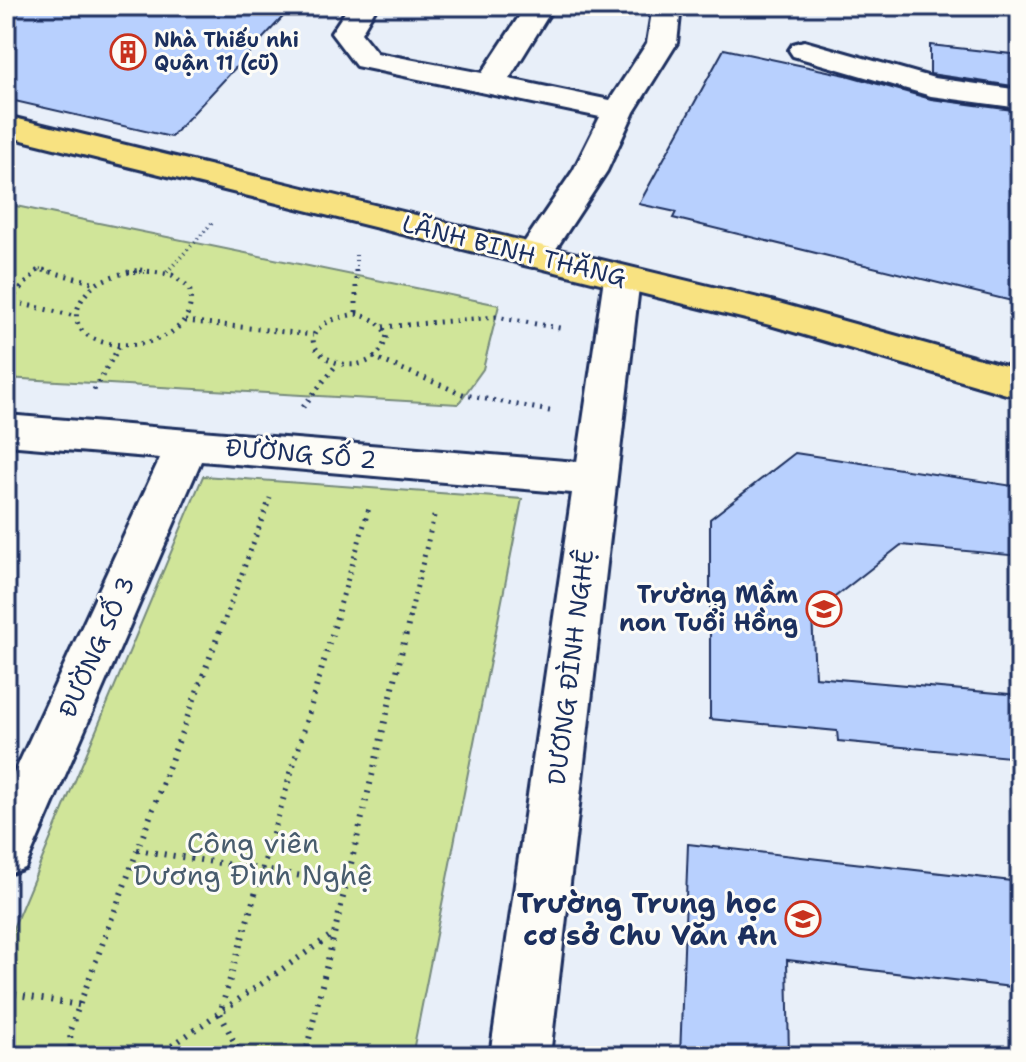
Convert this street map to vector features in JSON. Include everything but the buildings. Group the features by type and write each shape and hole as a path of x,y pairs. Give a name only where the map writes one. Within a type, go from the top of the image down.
{"main road":[{"name":"LÃNH BINH THĂNG","path":"6,126 775,314 1020,384"}],"street":[{"path":"363,6 346,33 367,60 618,112"},
{"path":"490,85 540,6"},
{"path":"533,256 590,171 618,112 662,43 667,6"},
{"path":"804,50 931,87 1020,99"},
{"name":"DƯƠNG ĐÌNH NGHỆ","path":"520,1056 622,278"},
{"name":"ĐƯỜNG SỐ 2","path":"6,430 595,479"},
{"name":"ĐƯỜNG SỐ 3","path":"6,850 187,445"}],"path":[{"path":"166,273 248,185"},
{"path":"356,314 359,212"},
{"path":"75,316 9,301 39,269 97,284"},
{"path":"130,271 166,273 186,283 193,295 192,307 185,321 172,332 153,341 112,346 83,333 75,316 79,300 97,284 130,271"},
{"path":"383,327 385,343 373,357 350,365 326,361 312,347 313,335 322,323 356,314 367,316 383,327 496,317 614,338"},
{"path":"185,321 313,335"},
{"path":"373,357 465,395 603,421"},
{"path":"71,1056 70,1030 287,453"},
{"path":"241,1056 220,1013 382,461"},
{"path":"305,1056 446,466"},
{"path":"137,850 346,883"},
{"path":"157,1056 334,933"},
{"path":"6,993 79,1005"}],"green space":[{"path":"6,204 499,305 483,369 458,404 6,378"},
{"name":"Công viên Dương Đình Nghệ","path":"203,476 522,499 412,1056 6,1056 6,945"}],"place":[{"name":"Nhà Thiếu nhi Quận 11 (cũ)","path":"128,52"},
{"name":"Trường Mầm non Tuổi Hồng","path":"824,609"},
{"name":"Trường Trung học cơ sở Chu Văn An","path":"803,919"}]}
